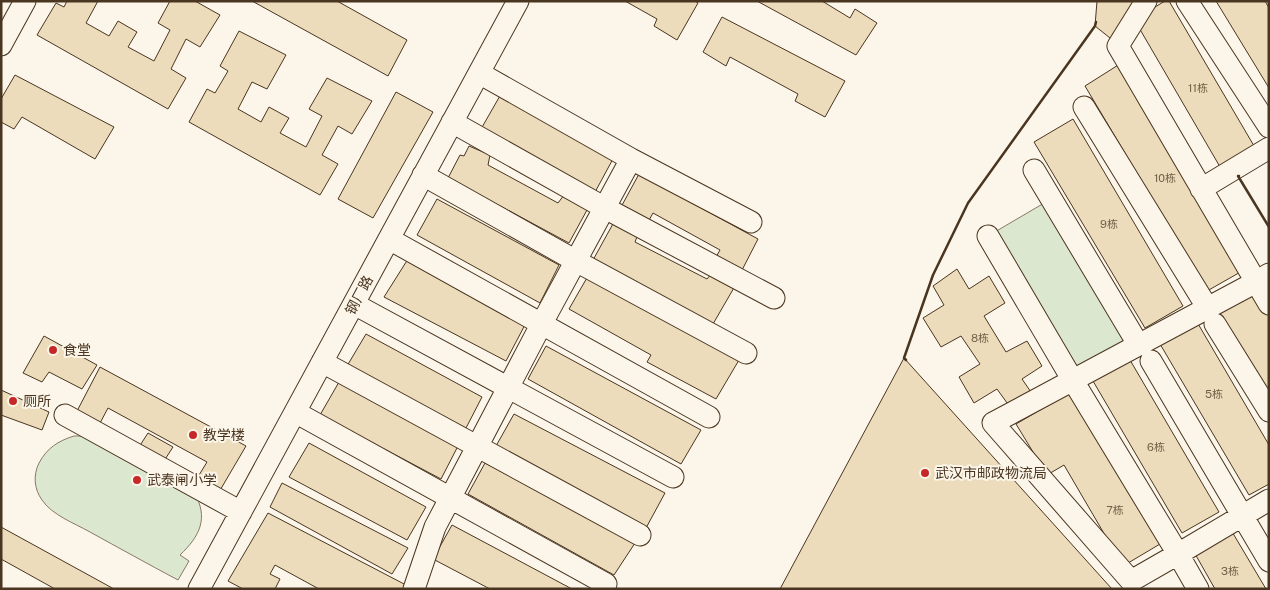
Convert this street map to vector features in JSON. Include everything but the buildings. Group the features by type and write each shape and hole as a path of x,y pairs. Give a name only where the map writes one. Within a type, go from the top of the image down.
{"street":[{"path":"1,46 25,1"},
{"name":"钢厂路","path":"200,589 518,1"},
{"path":"1146,1 1118,46 1201,189 1262,278 1269,304"},
{"path":"1187,1 1269,128"},
{"path":"479,73 631,159 751,222"},
{"path":"1084,107 1269,411"},
{"path":"452,122 605,208 774,298"},
{"path":"1201,189 1269,148"},
{"path":"414,589 435,527 631,159"},
{"path":"1034,170 1269,560"},
{"path":"423,176 746,353"},
{"path":"988,236 1198,589"},
{"path":"389,239 709,417"},
{"path":"1262,278 1211,316 1145,352 1072,379 993,422 1131,580 1269,500"},
{"path":"354,304 673,477"},
{"path":"322,362 640,535"},
{"path":"295,412 606,584"},
{"path":"65,415 241,512"}],"green space":[{"path":"1051,199 1138,344 1072,379 988,236"},
{"path":"74,436 85,436 194,492 201,510 200,526 193,541 180,555 189,561 178,580 64,518 51,510 42,500 35,482 39,463 54,446"}],"wall":[{"path":"906,360 904,358 933,275 968,203 1096,22"},
{"path":"1239,176 1269,227"}],"place":[{"name":"食堂","path":"53,350"},
{"name":"厕所","path":"13,401"},
{"name":"教学楼","path":"193,435"},
{"name":"武汉市邮政物流局","path":"925,473"},
{"name":"武泰闸小学","path":"137,480"}]}
